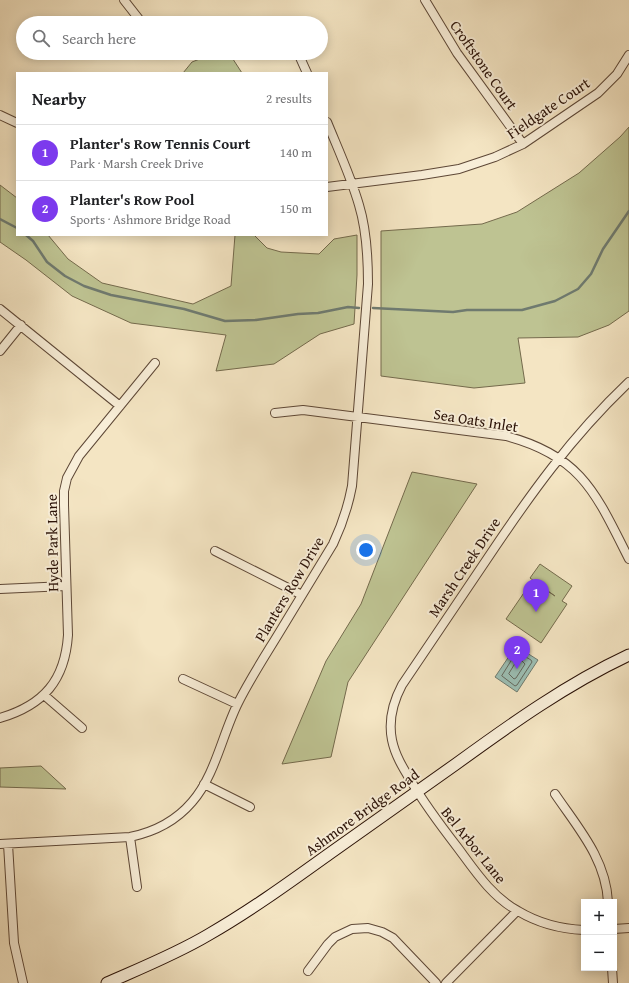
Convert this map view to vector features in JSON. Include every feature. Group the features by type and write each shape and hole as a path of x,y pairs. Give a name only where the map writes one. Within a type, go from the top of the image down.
{"main road":[{"name":"Ashmore Bridge Road","path":"107,983 179,951 208,936 247,912 502,731 590,674 629,655"}],"street":[{"path":"124,0 137,16"},
{"name":"Croftstone Court","path":"425,0 457,54 523,144"},
{"name":"Fieldgate Court","path":"328,187 458,169 495,157 523,144 598,93 617,74 629,55"},
{"path":"301,60 307,72"},
{"path":"0,115 16,123"},
{"name":"Planters Row Drive","path":"4,844 130,837 146,834 172,821 191,804 204,784 237,704 333,544 346,512 352,486 368,284 368,262 359,205 328,125"},
{"path":"0,309 120,406"},
{"path":"0,351 21,325"},
{"name":"Hyde Park Lane","path":"0,718 27,708 44,695 58,678 64,664 68,635 64,505 64,491 67,478 78,456 155,364"},
{"name":"Marsh Creek Drive","path":"417,791 400,762 392,740 390,717 396,697 402,685 516,516 558,458 584,428 629,382"},
{"name":"Sea Oats Inlet","path":"275,413 303,410 358,417 506,436 540,447 574,470 588,485 598,498 629,559"},
{"path":"215,551 302,595"},
{"path":"0,589 66,586"},
{"path":"183,679 237,704"},
{"path":"44,695 82,728"},
{"path":"204,784 250,807"},
{"name":"Bel Arbor Lane","path":"417,791 431,813 485,884 499,898 517,911 549,924 581,930"},
{"path":"555,794 592,848 604,874 608,899"},
{"path":"130,837 137,887"},
{"path":"4,844 14,942 23,983"},
{"path":"446,983 517,911"},
{"path":"308,971 335,937 352,929 368,928 382,932 393,938 436,983"},
{"path":"617,928 629,928"},
{"path":"612,971 613,983"}],"green space":[{"path":"197,60 234,60 241,72 184,72 192,62"},
{"path":"629,127 629,311 609,325 578,337 518,338 525,383 474,388 381,376 381,231 482,224 517,212 579,173 620,137"},
{"path":"0,185 16,197 16,236 49,236 68,259 102,283 193,304 231,286 235,236 255,236 267,248 281,252 319,254 334,239 357,235 357,275 354,324 320,334 274,364 216,371 226,335 131,323 72,296 26,260 0,242"},
{"path":"412,472 477,484 348,682 331,757 282,764 326,661 361,604"},
{"path":"540,564 572,586 562,601 567,604 541,643 506,619 532,581 555,596 530,578"},
{"path":"41,766 66,789 0,787 0,768"}],"water":[{"path":"516,646 538,660 517,692 495,677"}],"waterway":[{"path":"373,308 453,312 467,310 522,310 555,301 578,289 591,274 603,249 629,211"},
{"path":"0,219 16,227"},
{"path":"27,236 33,241 47,262 65,276 84,286 111,295 184,309 225,321 256,320 298,314 318,313 348,307 359,308"}],"place":[{"name":"Planter's Row Tennis Court","path":"536,612"},
{"name":"Planter's Row Pool","path":"517,669"}]}
